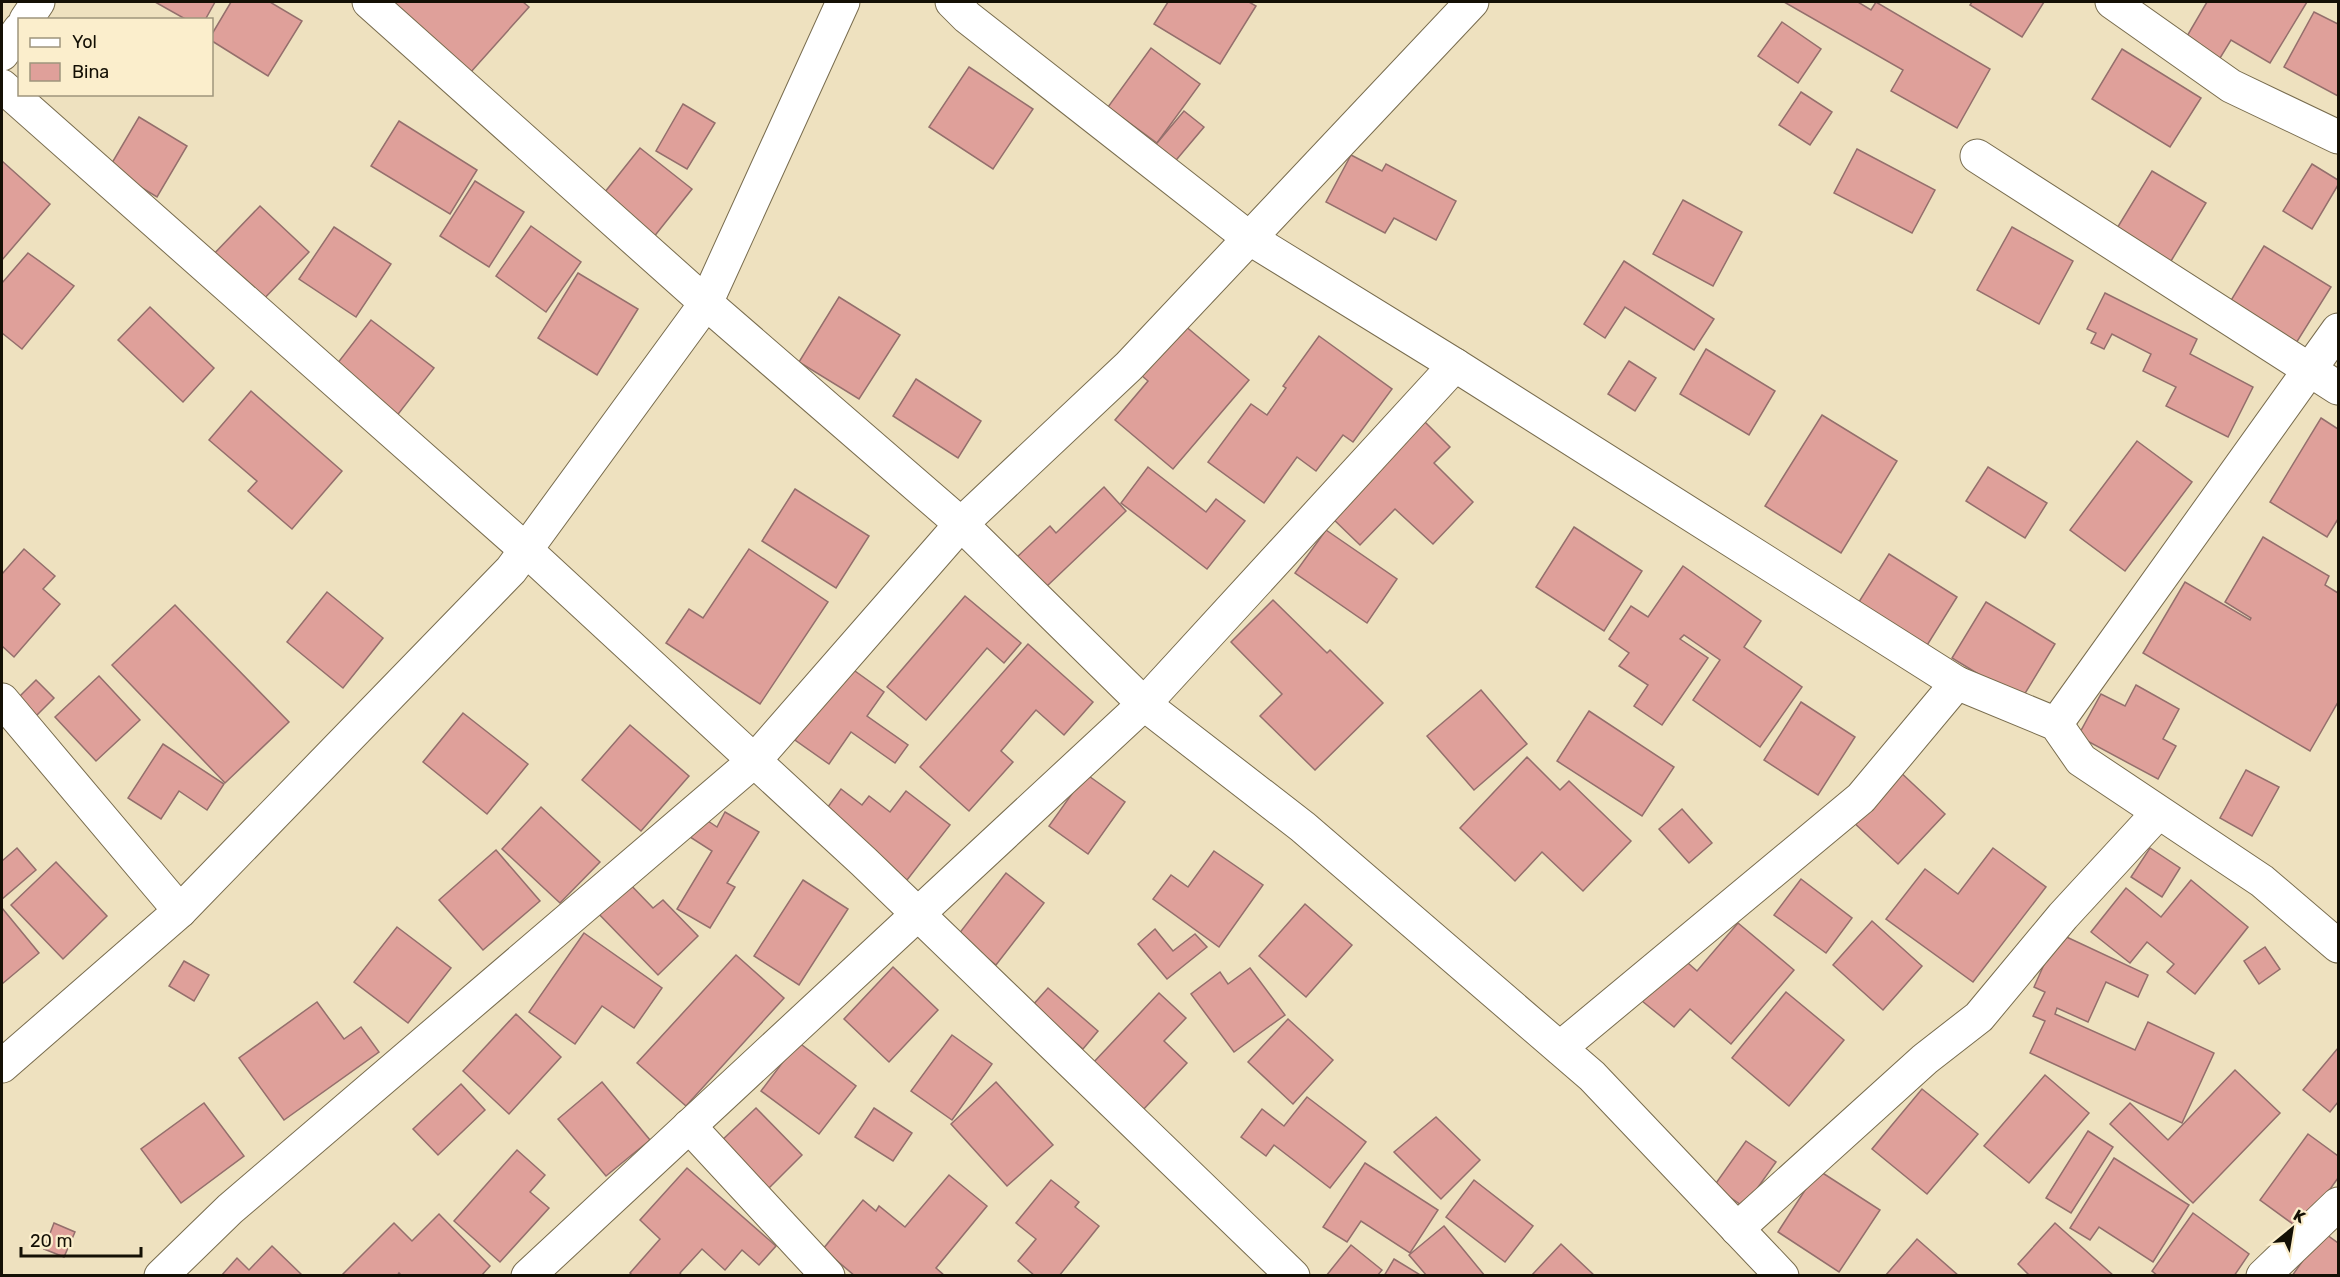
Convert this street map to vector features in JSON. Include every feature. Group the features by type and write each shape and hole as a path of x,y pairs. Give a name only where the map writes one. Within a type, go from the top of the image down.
{"street":[{"path":"27,18 38,2"},
{"path":"369,2 706,303 961,524 1144,704 1304,826 1592,1076 1782,1275"},
{"path":"2,1066 180,911 511,570 706,303 843,2"},
{"path":"952,2 967,17 1249,238 1455,365 1957,683 2056,724 2081,760 2262,881 2338,946"},
{"path":"162,1275 230,1209 754,761 961,524 1129,366 1472,2"},
{"path":"2112,2 2230,86 2338,137"},
{"path":"2,54 18,31"},
{"path":"2,86 526,550 918,914 1293,1275"},
{"path":"1977,156 2338,388"},
{"path":"2056,724 2338,330"},
{"path":"528,1275 1144,704 1455,365"},
{"path":"1560,1048 1861,798 1957,683"},
{"path":"2,700 180,911"},
{"path":"1737,1229 1926,1059 1979,1017 2063,916 2158,813"},
{"path":"689,1126 821,1273"},
{"path":"2263,1275 2338,1204"}],"building":[{"path":"155,2 215,2 206,18 183,18"},
{"path":"231,2 270,2 302,21 268,76 213,42 213,32"},
{"path":"387,2 523,2 529,7 470,73"},
{"path":"1168,2 1249,2 1256,6 1220,64 1154,24"},
{"path":"1784,2 1858,2 1871,10 1876,2 1990,69 1957,128 1891,91 1903,70"},
{"path":"1972,2 2044,2 2022,37 1970,5"},
{"path":"2207,2 2307,2 2270,63 2231,40 2217,63 2183,43"},
{"path":"2314,12 2338,24 2338,96 2284,67"},
{"path":"1782,22 1821,49 1798,83 1758,56"},
{"path":"1151,48 1200,84 1157,143 1108,107"},
{"path":"2122,49 2201,98 2170,147 2092,99"},
{"path":"969,67 1033,109 993,169 929,127"},
{"path":"1801,92 1832,112 1810,145 1779,125"},
{"path":"683,104 715,123 687,169 656,151"},
{"path":"1184,111 1204,127 1172,165 1152,149"},
{"path":"139,117 187,146 157,197 109,168"},
{"path":"399,121 477,170 450,214 371,166"},
{"path":"640,148 692,189 653,238 601,197"},
{"path":"1857,149 1935,190 1912,233 1834,193"},
{"path":"1351,155 1382,171 1386,164 1456,201 1436,240 1394,218 1385,233 1326,202"},
{"path":"2,161 50,204 2,260"},
{"path":"2312,164 2338,180 2338,185 2312,229 2283,211"},
{"path":"2152,171 2206,203 2165,271 2111,238"},
{"path":"475,181 524,212 489,267 440,236"},
{"path":"1683,200 1742,232 1713,286 1653,254"},
{"path":"260,206 309,252 258,305 209,259"},
{"path":"531,226 581,262 546,312 496,276"},
{"path":"334,227 391,264 356,317 299,279"},
{"path":"2012,227 2073,261 2039,324 1977,290"},
{"path":"2264,246 2331,287 2293,348 2227,307"},
{"path":"28,253 74,286 22,349 2,333 2,283"},
{"path":"1624,261 1714,319 1694,350 1625,307 1605,338 1584,324"},
{"path":"578,273 638,309 597,375 538,338"},
{"path":"2105,293 2197,339 2190,354 2253,387 2228,437 2166,406 2176,387 2143,371 2151,354 2112,334 2104,349 2091,343 2096,333 2087,329"},
{"path":"839,297 900,335 859,399 799,362"},
{"path":"150,307 214,368 183,402 118,340"},
{"path":"1177,319 1249,380 1173,469 1115,420 1148,381 1134,369"},
{"path":"371,320 434,368 392,422 330,373"},
{"path":"1319,336 1392,389 1353,442 1343,435 1316,471 1297,457 1264,503 1208,462 1251,404 1267,415 1286,388 1283,386"},
{"path":"1706,349 1775,391 1749,435 1680,394"},
{"path":"1629,361 1656,378 1635,411 1608,394"},
{"path":"916,379 981,421 958,458 893,416"},
{"path":"251,391 342,471 292,529 248,491 257,481 209,440"},
{"path":"1822,415 1897,461 1841,553 1765,506"},
{"path":"2321,418 2338,429 2338,519 2327,537 2270,502"},
{"path":"1425,422 1450,447 1434,463 1473,502 1433,544 1395,509 1360,545 1328,514"},
{"path":"2137,441 2192,482 2125,571 2070,530"},
{"path":"1148,467 1206,512 1216,499 1245,521 1207,569 1121,503"},
{"path":"1988,467 2047,503 2025,538 1966,501"},
{"path":"1104,487 1126,511 1046,587 1017,557 1050,526 1056,533"},
{"path":"795,489 869,536 836,588 762,541"},
{"path":"1574,527 1642,571 1604,631 1536,587"},
{"path":"1326,530 1397,579 1367,623 1295,573"},
{"path":"2263,537 2329,576 2325,585 2338,593 2338,702 2310,751 2143,653 2185,582 2250,620 2251,618 2225,602"},
{"path":"24,549 55,576 43,589 60,604 14,657 2,646 2,574"},
{"path":"749,549 828,602 760,704 666,643 689,609 703,618"},
{"path":"1889,554 1957,597 1926,647 1857,605"},
{"path":"1683,566 1761,621 1744,647 1802,687 1760,747 1693,700 1720,660 1684,635 1680,639 1708,658 1662,725 1634,706 1648,685 1619,666 1629,653 1609,639 1631,606 1648,617"},
{"path":"327,592 383,638 343,688 287,642"},
{"path":"965,596 1021,643 1004,663 987,648 926,720 887,687"},
{"path":"1273,600 1327,653 1330,650 1383,703 1315,770 1260,716 1282,694 1231,642"},
{"path":"1986,602 2055,644 2021,700 1952,658"},
{"path":"175,605 289,722 225,783 112,665"},
{"path":"1028,644 1093,702 1064,735 1036,710 1001,751 1013,762 969,811 920,767"},
{"path":"848,666 884,692 867,716 908,745 895,763 851,732 829,764 795,740"},
{"path":"99,676 140,720 96,761 55,717"},
{"path":"36,680 54,698 32,720 14,702"},
{"path":"2136,685 2179,709 2163,739 2176,746 2158,779 2078,736 2101,694 2125,706"},
{"path":"1481,690 1527,744 1474,790 1427,736"},
{"path":"1801,702 1855,737 1818,795 1764,760"},
{"path":"1589,711 1674,767 1642,816 1557,761"},
{"path":"463,713 528,764 487,814 423,762"},
{"path":"630,725 689,776 641,831 582,780"},
{"path":"163,744 224,784 207,810 179,791 161,819 128,798"},
{"path":"1527,757 1560,790 1569,781 1631,841 1583,891 1542,852 1515,881 1460,828"},
{"path":"1897,769 1945,814 1898,864 1850,819"},
{"path":"2246,770 2279,787 2252,836 2220,818"},
{"path":"1086,774 1125,802 1088,854 1049,826"},
{"path":"841,789 862,805 869,796 890,812 906,791 950,825 907,880 822,815"},
{"path":"541,807 600,862 560,903 502,849"},
{"path":"1682,809 1712,843 1689,863 1659,829"},
{"path":"725,812 759,832 727,883 735,887 710,928 677,909 712,851 690,837 702,817 717,827"},
{"path":"17,848 36,870 2,899 2,861"},
{"path":"1993,848 2046,887 1973,982 1886,919 1925,869 1958,894"},
{"path":"2150,848 2180,868 2162,897 2131,877"},
{"path":"496,850 540,901 483,950 439,900"},
{"path":"1214,851 1263,885 1219,947 1153,899 1171,875 1188,887"},
{"path":"56,862 107,916 63,959 11,905"},
{"path":"1006,873 1044,903 996,965 958,935"},
{"path":"625,879 653,908 663,900 698,936 658,975 594,909"},
{"path":"1801,879 1852,918 1826,953 1774,915"},
{"path":"803,880 848,909 799,985 754,956"},
{"path":"2191,880 2248,927 2195,994 2167,972 2174,964 2147,942 2130,963 2091,932 2126,888 2161,917"},
{"path":"1305,904 1352,945 1306,997 1259,956"},
{"path":"2,908 39,953 2,984"},
{"path":"1872,921 1922,966 1883,1010 1833,965"},
{"path":"1738,923 1794,970 1731,1044 1690,1009 1674,1027 1642,1001 1680,956 1697,971"},
{"path":"397,927 451,968 408,1023 354,982"},
{"path":"1155,929 1173,951 1195,934 1207,947 1167,979 1138,944"},
{"path":"584,933 662,988 634,1028 602,1006 575,1044 529,1012"},
{"path":"2058,933 2148,975 2138,997 2106,982 2088,1022 2057,1008 2055,1014 2135,1050 2148,1022 2214,1053 2182,1123 2030,1053 2045,1021 2033,1016 2045,992 2034,987"},
{"path":"2265,947 2280,969 2259,984 2244,961"},
{"path":"736,955 784,998 686,1106 637,1063"},
{"path":"184,961 209,975 194,1001 169,986"},
{"path":"893,967 938,1010 889,1062 844,1019"},
{"path":"1250,968 1285,1015 1234,1052 1191,994 1220,972 1228,984"},
{"path":"1048,988 1098,1031 1083,1049 1032,1006"},
{"path":"1786,992 1844,1040 1789,1106 1732,1058"},
{"path":"1159,993 1186,1018 1164,1041 1187,1063 1142,1111 1092,1064"},
{"path":"317,1002 344,1039 361,1027 379,1052 284,1120 239,1058"},
{"path":"516,1014 561,1057 509,1114 463,1071"},
{"path":"1288,1019 1333,1060 1293,1104 1248,1062"},
{"path":"952,1035 992,1064 952,1120 911,1091"},
{"path":"798,1042 856,1086 819,1134 761,1091"},
{"path":"2338,1048 2338,1102 2330,1112 2303,1090"},
{"path":"2235,1070 2280,1113 2193,1203 2110,1124 2130,1103 2168,1140"},
{"path":"2045,1075 2089,1113 2029,1183 1984,1146"},
{"path":"602,1082 650,1140 606,1176 558,1119"},
{"path":"996,1082 1053,1145 1007,1186 951,1124"},
{"path":"461,1084 485,1110 438,1155 413,1129"},
{"path":"1922,1089 1978,1134 1927,1194 1872,1149"},
{"path":"1307,1097 1366,1142 1330,1188 1274,1145 1266,1156 1241,1137 1262,1109 1284,1126"},
{"path":"204,1103 244,1156 181,1203 141,1149"},
{"path":"756,1108 802,1155 766,1191 719,1143"},
{"path":"874,1108 912,1133 893,1161 855,1137"},
{"path":"1436,1117 1480,1160 1441,1199 1394,1152"},
{"path":"2088,1131 2113,1147 2071,1213 2046,1198"},
{"path":"2308,1134 2338,1156 2338,1178 2301,1230 2260,1200"},
{"path":"1746,1141 1776,1162 1744,1207 1714,1186"},
{"path":"517,1150 545,1175 530,1192 549,1208 500,1262 454,1221"},
{"path":"2114,1158 2189,1205 2153,1262 2099,1227 2090,1240 2070,1228"},
{"path":"1365,1163 1438,1210 1410,1253 1361,1221 1347,1242 1323,1227"},
{"path":"687,1168 776,1246 759,1265 742,1250 725,1270 702,1249 680,1273 682,1276 633,1276 630,1273 660,1239 640,1220"},
{"path":"1818,1170 1880,1210 1839,1272 1778,1232"},
{"path":"949,1175 987,1206 936,1268 945,1276 855,1276 823,1249 863,1200 876,1211 879,1206 905,1227"},
{"path":"1051,1180 1079,1202 1075,1207 1099,1226 1059,1276 1035,1276 1018,1261 1036,1239 1016,1223"},
{"path":"1474,1180 1533,1226 1505,1262 1446,1217"},
{"path":"2193,1213 2249,1254 2234,1276 2158,1276 2152,1271"},
{"path":"439,1214 490,1266 481,1276 402,1276 399,1273 397,1276 341,1276 394,1223 412,1241"},
{"path":"54,1223 75,1232 64,1257 44,1249"},
{"path":"2055,1223 2114,1276 2030,1276 2018,1264"},
{"path":"1444,1226 1485,1276 1427,1276 1409,1255"},
{"path":"2323,1232 2338,1243 2338,1276 2292,1276"},
{"path":"1917,1239 1959,1276 1885,1276"},
{"path":"1561,1244 1595,1276 1531,1276"},
{"path":"1351,1245 1382,1270 1377,1276 1326,1276"},
{"path":"272,1246 303,1276 221,1276 237,1258 249,1270"},
{"path":"1394,1259 1422,1276 1384,1276"}]}
